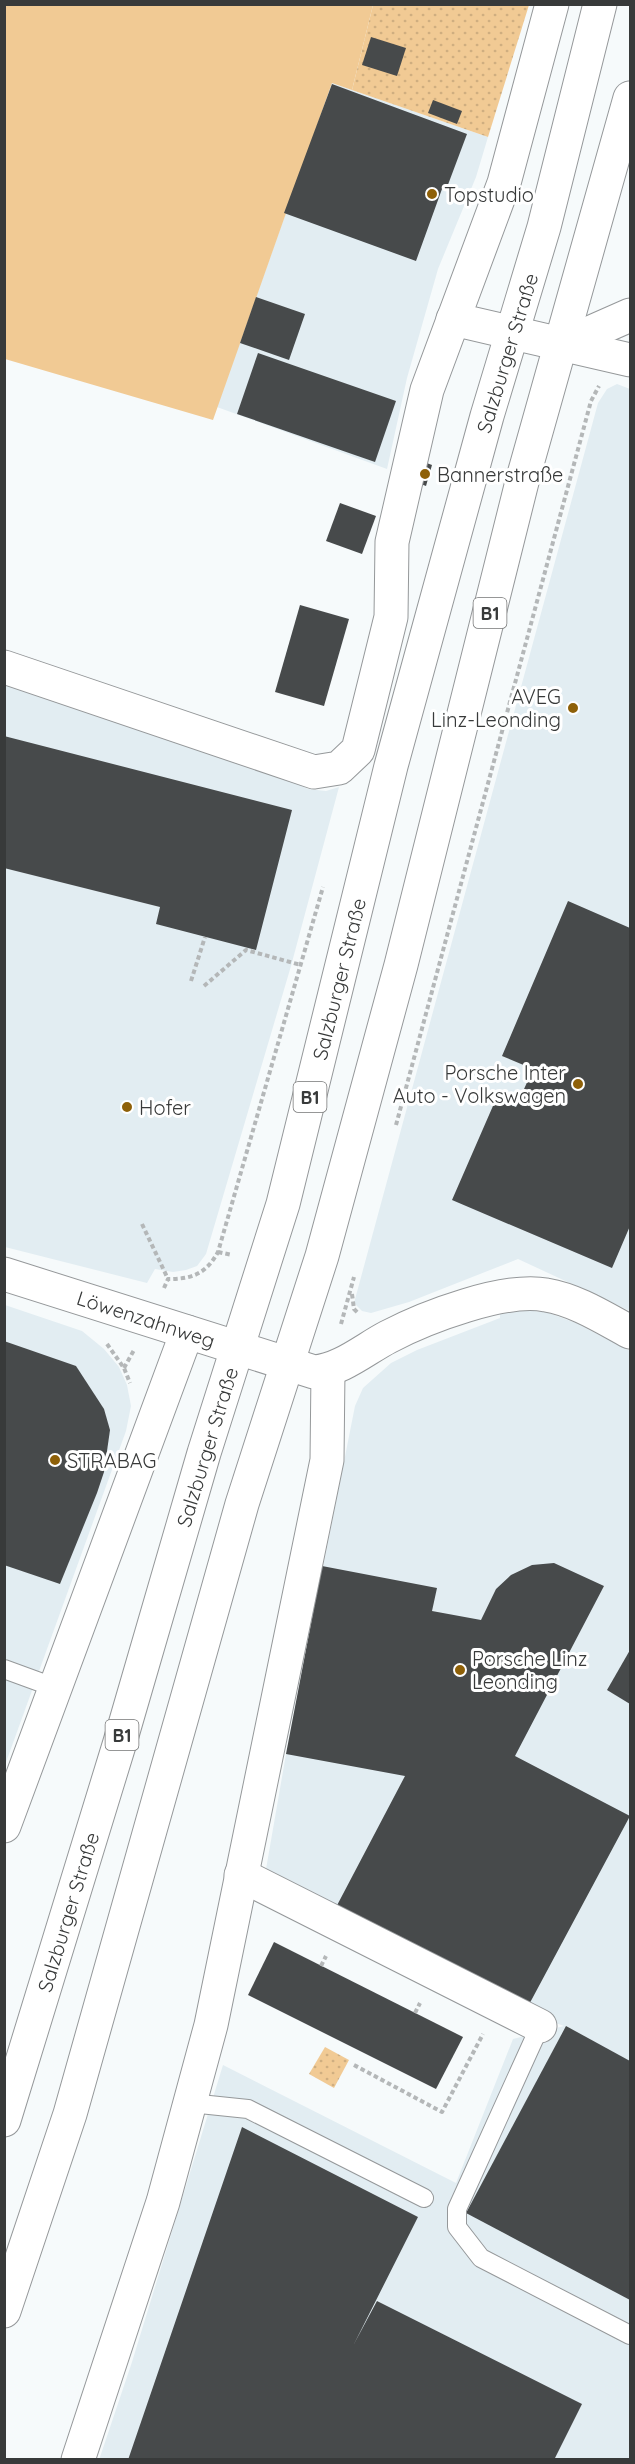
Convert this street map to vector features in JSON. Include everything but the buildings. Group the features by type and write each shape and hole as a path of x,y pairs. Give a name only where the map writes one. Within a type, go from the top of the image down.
{"main road":[{"path":"4,667 314,772 339,768 358,750 392,618 392,542 427,390 504,183 552,4"},
{"name":"Salzburger Straße","path":"4,2120 283,1204 391,766 512,333 544,227 600,4"},
{"name":"B1","path":"4,2312 70,2114 242,1504 322,1256 401,965 523,478 630,98"},
{"path":"562,345 630,315"},
{"path":"453,319 630,360"},
{"name":"Löwenzahnweg","path":"4,1274 152,1319 287,1365 314,1372 327,1371"},
{"path":"78,2460 163,2202 211,2025 327,1460 327,1371 391,1336 472,1304 511,1294 546,1294 628,1323"},
{"path":"4,1826 187,1332"},
{"path":"242,1875 540,2026"}],"lane":[{"path":"4,1670 56,1688"},
{"path":"540,2026 457,2209 457,2227 481,2258 630,2335"},
{"path":"190,2103 248,2109 424,2198"}],"path":[{"path":"393,1137 591,401"},
{"path":"168,1279 189,1278 205,1272 218,1252 324,885"},
{"path":"191,981 205,937"},
{"path":"204,987 246,950 301,965"},
{"path":"124,1368 132,1352 142,1345 168,1279 142,1224"},
{"path":"351,1287 357,1268"},
{"path":"103,1339 114,1351 124,1368 132,1394"},
{"path":"354,2065 442,2112 484,2033"}],"shaded area":[{"path":"4,5 373,5 352,90 332,83 213,420 5,359"},
{"path":"373,5 529,5 488,137 352,90"},
{"path":"332,83 488,137 476,177 438,269 407,378 387,469 217,407"},
{"name":"AVEG Linz-Leonding","path":"617,384 630,389 630,1311 518,1259 409,1302 371,1313 362,1311 354,1303 598,403 607,389"},
{"name":"Hofer","path":"4,681 282,776 308,789 326,791 339,787 291,966 206,1254 197,1266 186,1270 173,1272 155,1269 147,1283 5,1247"},
{"path":"5,1305 82,1331 104,1349 119,1367 127,1385 131,1406 126,1431 5,1765"},
{"path":"521,1310 546,1312 576,1323 630,1351 630,2459 99,2460 132,2362 223,2065 456,2183 513,2039 564,2026 525,2012 265,1875 286,1754 355,1406 363,1388 391,1363 417,1350 500,1318 500,1312"},
{"path":"325,2047 349,2060 334,2088 309,2074"}],"place":[{"name":"Topstudio","path":"432,194"},
{"name":"Bannerstraße","path":"425,474"},
{"name":"AVEG Linz-Leonding","path":"573,708"},
{"name":"Porsche Inter Auto - Volkswagen","path":"578,1084"},
{"name":"Hofer","path":"127,1107"},
{"name":"STRABAG","path":"55,1460"},
{"name":"Porsche Linz Leonding","path":"460,1670"}]}
